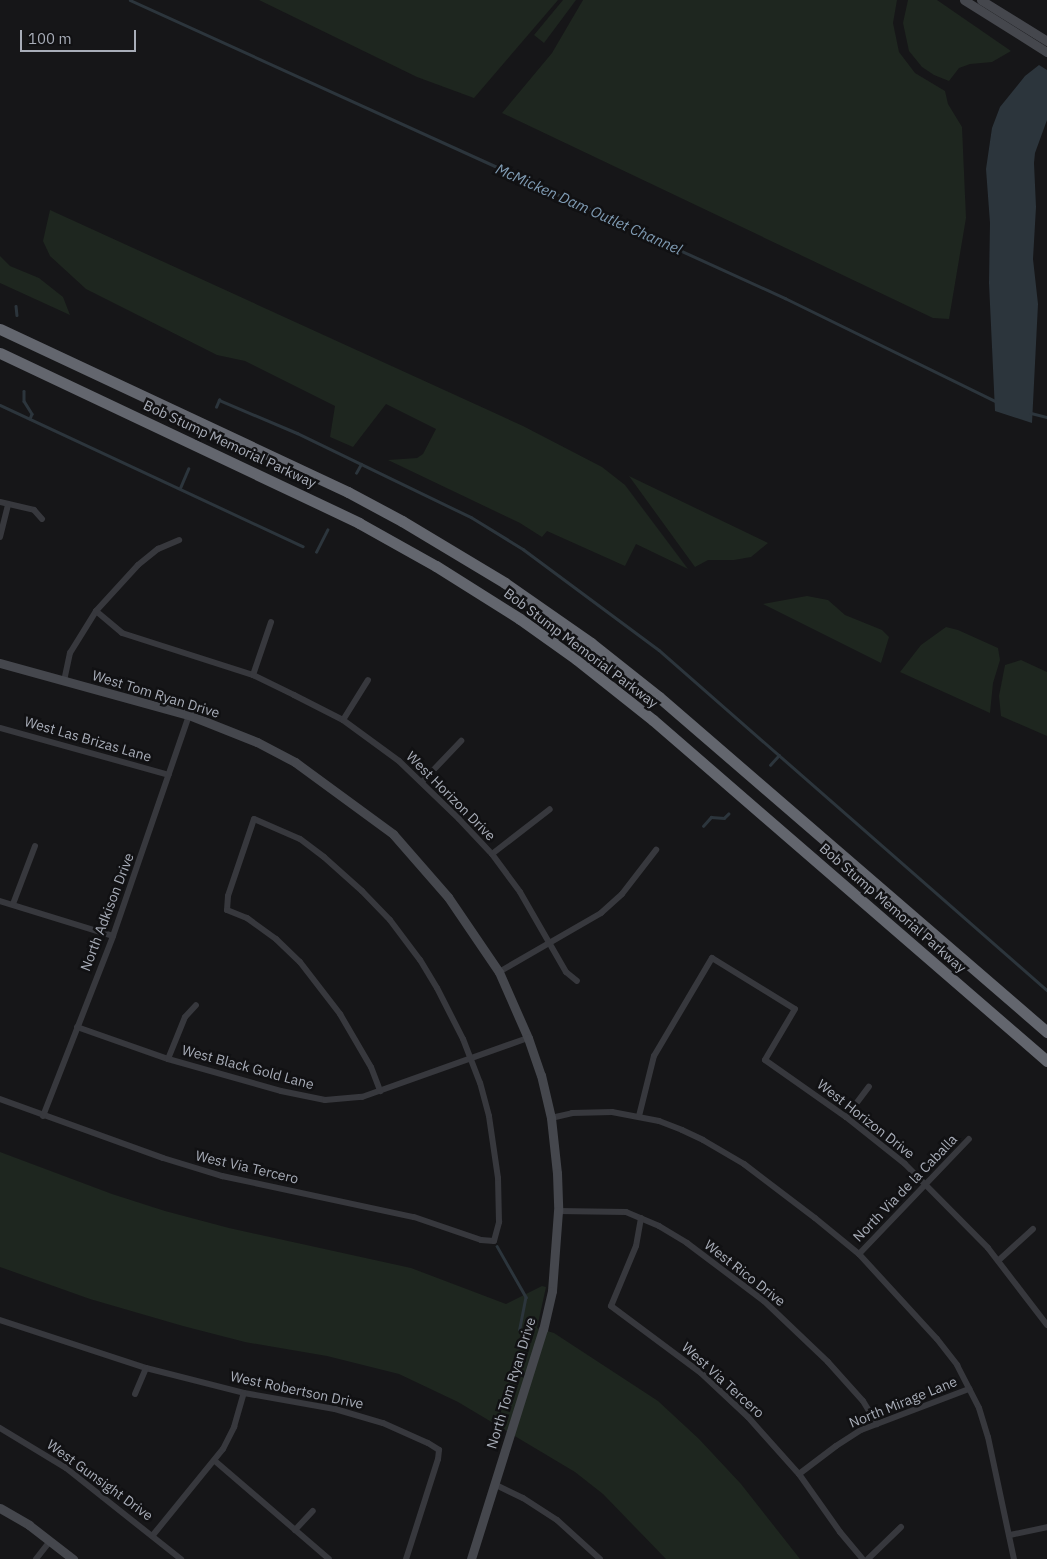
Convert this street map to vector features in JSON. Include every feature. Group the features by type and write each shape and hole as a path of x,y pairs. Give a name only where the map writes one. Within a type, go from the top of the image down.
{"highway":[{"name":"Bob Stump Memorial Parkway","path":"0,329 321,478 402,520 505,583 592,643 659,697 1047,1032"},
{"name":"Bob Stump Memorial Parkway","path":"0,353 359,523 436,566 520,620 576,659 653,720 1047,1061"}],"street":[{"path":"964,0 1047,52"},
{"path":"980,0 1047,40"},
{"path":"0,502 34,510 42,519"},
{"path":"0,537 8,504"},
{"path":"64,681 70,653 96,612 138,565 158,549 179,540"},
{"name":"West Horizon Drive","path":"96,612 122,633 252,674 343,720 399,761 492,854 520,892 566,972 577,981"},
{"path":"252,674 271,622"},
{"name":"West Tom Ryan Drive","path":"0,663 190,715 257,742 295,762 393,834 448,897 499,972 528,1038 551,1118 557,1173 558,1211"},
{"path":"343,720 368,680"},
{"name":"North Adkison Drive","path":"43,1116 113,936 190,715"},
{"name":"West Las Brizas Lane","path":"0,728 169,775"},
{"path":"422,782 461,741"},
{"path":"492,854 550,808"},
{"path":"380,1091 371,1067 340,1014 300,962 276,940 247,918 227,910 228,896 254,819 300,839 324,857 390,920 420,960 463,1039 470,1058"},
{"path":"13,904 35,846"},
{"path":"499,972 550,942 582,926 601,913 622,894 656,850"},
{"path":"0,901 113,936"},
{"name":"West Horizon Drive","path":"639,1116 654,1056 712,958 758,984 796,1009 765,1060 846,1117 905,1164 999,1260 1047,1325"},
{"path":"168,1059 185,1017 196,1006"},
{"name":"West Black Gold Lane","path":"77,1027 168,1059 281,1091 325,1100 362,1098 528,1038"},
{"name":"West Via Tercero","path":"0,1099 163,1158 222,1176 414,1217 481,1240 494,1241 498,1222 498,1178 489,1116 470,1058"},
{"path":"846,1117 869,1087"},
{"path":"551,1118 572,1112 612,1112 639,1116 659,1122 703,1140 744,1164 859,1254 937,1339 956,1365 979,1408 988,1437 1014,1559"},
{"name":"North Via de la Caballa","path":"859,1254 969,1139"},
{"name":"West Rico Drive","path":"558,1211 626,1212 687,1243 764,1301 828,1362 863,1400 877,1424"},
{"name":"North Tom Ryan Drive","path":"471,1559 534,1362 552,1291 558,1211"},
{"name":"West Via Tercero","path":"641,1218 636,1246 611,1306 701,1373 748,1417 799,1474 840,1532 863,1559"},
{"path":"999,1260 1033,1228"},
{"name":"West Robertson Drive","path":"0,1320 146,1368 244,1393 335,1409 384,1423 439,1450 438,1459 406,1559"},
{"path":"135,1394 146,1368"},
{"name":"North Mirage Lane","path":"799,1474 836,1446 877,1424 969,1389"},
{"path":"153,1535 215,1462 234,1427 244,1393"},
{"name":"West Gunsight Drive","path":"0,1428 66,1468 181,1559"},
{"path":"215,1462 329,1559"},
{"path":"494,1484 523,1498 557,1520 600,1559"},
{"path":"0,1508 50,1541 73,1559"},
{"path":"295,1530 313,1511"},
{"path":"868,1559 901,1527"},
{"path":"1010,1535 1047,1527"},
{"path":"36,1559 50,1541"}],"shaded area":[{"path":"259,0 558,0 474,98 417,77"},
{"path":"563,0 576,0 544,43 534,35"},
{"path":"583,0 897,0 893,23 899,52 915,73 945,91 948,104 962,127 966,218 949,319 933,318 502,113 552,53"},
{"path":"908,0 937,0 1011,51 992,62 970,64 959,68 949,81 934,75 922,67 909,51 903,23"},
{"path":"1039,65 1047,70 1047,120 1035,153 1034,163 1036,207 1033,259 1038,304 1032,423 995,411 989,283 990,223 986,169 992,128 1000,107 1025,76"},
{"path":"50,210 523,426 602,467 625,485 688,569 636,544 625,566 547,531 542,537 520,523 388,460 417,458 423,454 436,429 386,404 353,447 330,437 335,406 245,361 217,355 86,289 50,256 43,241"},
{"path":"0,256 10,266 39,278 63,297 70,315 0,283"},
{"path":"629,476 768,543 751,557 734,560 708,560 695,567"},
{"path":"807,596 828,600 845,615 882,630 889,637 881,663 763,604"},
{"path":"946,627 958,630 998,648 1000,660 993,683 990,713 900,672 921,645"},
{"path":"1021,660 1047,672 1047,736 1001,716 999,696 1005,665"},
{"path":"0,1152 112,1194 165,1211 229,1228 411,1268 506,1304 542,1286 546,1287 537,1328 554,1333 658,1401 699,1439 741,1484 800,1559 666,1559 603,1494 575,1472 458,1402 399,1374 327,1356 245,1342 183,1326 90,1299 0,1267"}],"waterway":[{"name":"McMicken Dam Outlet Channel","path":"130,0 785,298 995,401"},
{"path":"16,306 17,315"},
{"path":"24,391 24,401 32,414 30,419"},
{"path":"216,407 219,400 297,433 471,517 523,549 659,650 1047,990"},
{"path":"0,405 303,546"},
{"name":"McMicken Dam Outlet Channel","path":"1031,413 1047,417"},
{"path":"356,473 361,464"},
{"path":"180,488 188,469"},
{"path":"316,552 327,530"},
{"path":"770,765 779,755"},
{"path":"703,826 711,817 724,818 728,814"},
{"path":"497,1246 526,1297 520,1329"}]}
